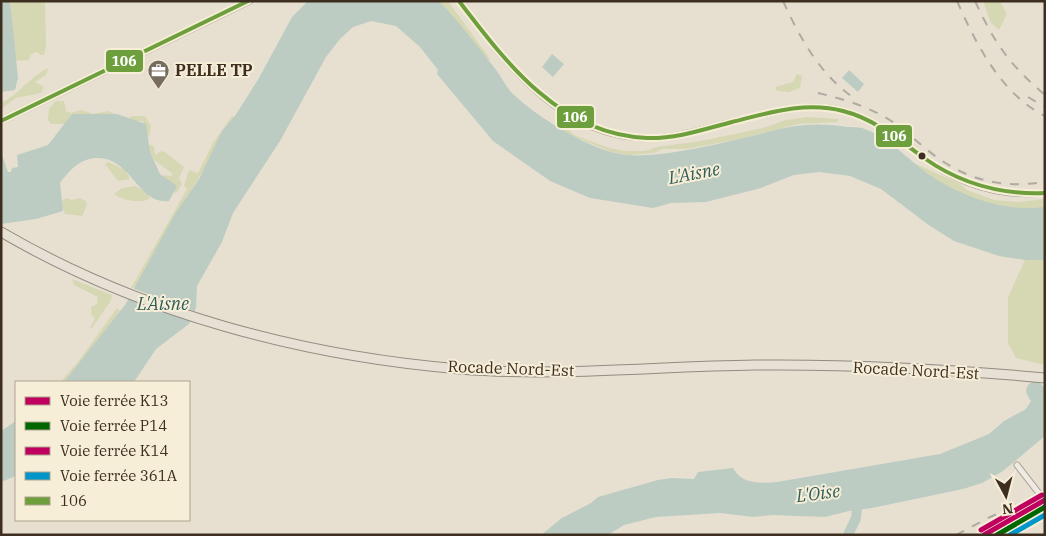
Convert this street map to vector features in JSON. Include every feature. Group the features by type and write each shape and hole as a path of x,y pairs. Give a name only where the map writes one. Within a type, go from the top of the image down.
{"main road":[{"name":"Rocade Nord-Est","path":"1,232 43,255 185,313 277,340 389,361 461,369 513,371 757,365 836,366 957,371 1045,378"}],"street":[{"path":"1,121 249,1"},
{"path":"459,1 496,50 532,87 559,108 596,129 616,135 648,138 677,134 794,108 816,107 841,110 876,122 933,164 981,188 1010,194 1045,193"},
{"path":"1017,465 1045,502"}],"green space":[{"path":"10,1 45,1 46,46 44,55 40,55 37,52 31,54 29,60 14,61"},
{"path":"433,1 448,1 490,59 485,60"},
{"path":"983,1 1000,1 1007,14 999,30 991,23"},
{"path":"48,68 46,75 35,82 44,87 41,93 16,98 1,109 1,103"},
{"path":"797,74 802,76 800,88 789,92 777,91 775,87 793,82"},
{"path":"56,101 64,101 66,111 71,113 81,110 93,114 108,111 119,116 71,124 51,124 48,120 49,108"},
{"path":"132,116 145,116 151,126 149,137 145,131 143,121 132,122 129,118"},
{"path":"232,116 235,117 167,231 143,279 134,288 131,288 187,189 184,185 189,170 198,173 213,143"},
{"path":"808,117 838,119 838,122 798,124 740,139 686,149 662,149 654,153 628,155 612,152 555,129 555,122 566,127 574,135 609,148 625,151 645,151 657,147 701,141 763,128 786,120"},
{"path":"148,144 154,146 155,155 162,151 165,152 184,167 179,178 182,184 177,192 173,193 163,179 163,175 171,176 173,174 151,156 146,147"},
{"path":"108,162 125,170 130,179 118,181 105,164"},
{"path":"914,163 960,184 967,190 994,200 1018,202 1045,199 1045,210 1011,209 977,200 930,177 916,168"},
{"path":"135,186 150,194 149,199 131,201 114,194 122,188"},
{"path":"66,198 72,200 80,198 86,201 87,205 82,216 65,214 61,202"},
{"path":"1025,260 1045,260 1045,365 1016,358 1008,343 1008,297"},
{"path":"72,279 112,295 110,302 92,328 90,328 95,318 92,316 91,307 97,304 98,297 74,285"},
{"path":"117,308 121,312 69,381 61,381 78,362"}],"water":[{"path":"1,1 10,1 18,78 15,90 1,92"},
{"name":"L'Aisne","path":"308,1 439,1 476,44 510,91 523,102 566,132 598,147 627,155 652,155 683,151 804,125 862,128 887,141 937,180 966,195 998,205 1030,208 1045,207 1045,260 1025,260 999,256 954,241 930,226 881,189 850,176 819,172 794,175 761,188 706,202 671,203 653,208 590,198 550,181 493,141 437,74 438,70 420,47 396,26 371,21 353,27 340,39 326,57 280,141 233,213 222,242 197,286 196,308 189,324 156,349 135,381 65,381 125,305 175,214 199,179 222,131 235,116 259,78 292,17"},
{"path":"552,54 564,64 553,77 542,67"},
{"path":"849,70 864,84 858,92 842,78"},
{"path":"72,114 117,114 146,124 150,152 160,174 177,186 169,201 158,200 149,196 118,165 109,160 97,158 80,163 60,183 63,211 36,219 1,224 1,152 8,172 11,172 12,168 18,167 17,155 48,145"},
{"name":"L'Oise","path":"1037,379 1045,389 1045,436 1003,471 982,483 963,489 825,517 773,515 753,517 720,513 656,517 624,525 608,535 541,535 562,518 591,503 598,497 658,480 672,478 694,479 698,472 733,468 741,477 752,482 777,482 940,454 989,434 1004,421 1026,409 1031,401 1026,388"},
{"path":"15,422 15,476 1,482 1,431"}],"pier":[{"path":"132,288 197,312 193,322 127,297"}],"waterway":[{"path":"848,535 856,518 858,498"}],"railway":[{"path":"783,1 804,43 813,56 833,80 857,100"},
{"path":"957,1 982,50 1003,81 1029,107 1045,116"},
{"path":"975,1 996,41 1012,63 1045,95"},
{"path":"818,93 857,104 885,117 939,159 967,174 981,179 1012,184 1045,182"},
{"path":"1028,97 1045,107"},
{"path":"956,535 990,517 1045,494"}],"rail line":[{"name":"K14","path":"981,530 1042,495"},
{"name":"K13","path":"984,535 1045,500"},
{"name":"P14","path":"997,535 1045,507"},
{"name":"361A","path":"1010,535 1045,515"}],"transit line":[{"name":"106","path":"1,121 248,1"},
{"name":"106","path":"459,1 497,49 539,92 562,110 588,124 616,134 647,138 669,137 787,109 829,108 866,119 896,137 938,167 967,181 997,190 1045,193"}],"place":[{"name":"PELLE TP","path":"159,89"}]}
